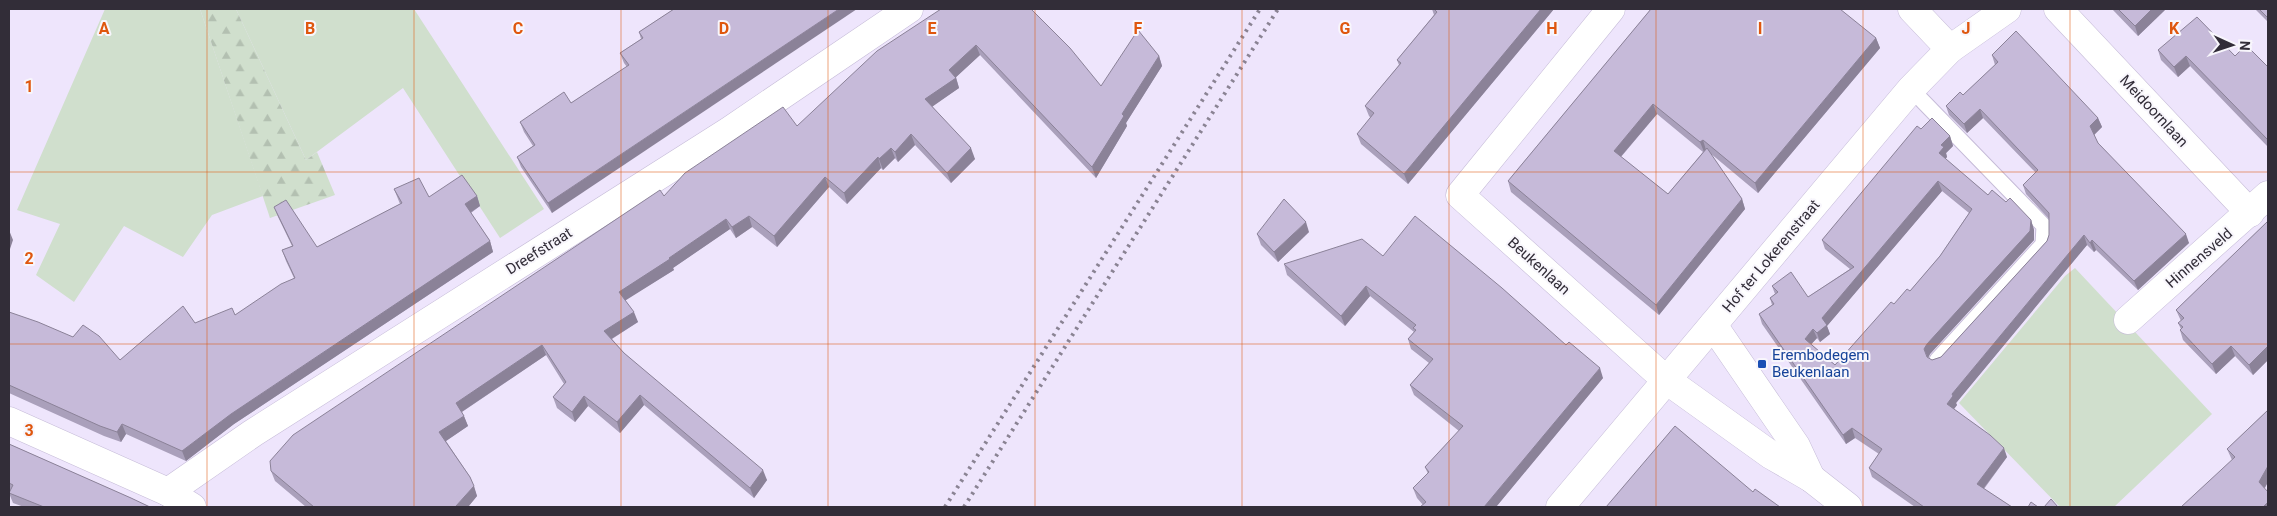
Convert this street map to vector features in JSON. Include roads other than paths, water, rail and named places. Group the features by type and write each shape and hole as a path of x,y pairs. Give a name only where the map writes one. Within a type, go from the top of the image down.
{"street":[{"name":"Dreefstraat","path":"164,500 253,433 730,130 909,9"},
{"name":"Beukenlaan","path":"1611,9 1460,195 1666,379 1771,456 1811,478 1848,507"},
{"path":"1912,9 1950,49 2007,9"},
{"name":"Meidoornlaan","path":"2058,9 2259,204"},
{"name":"Hof ter Lokerenstraat","path":"1560,507 1911,88 1950,49"},
{"name":"Hinnensveld","path":"2128,320 2259,204"},
{"name":"Beukenlaan","path":"1713,326 1796,446 1811,478"},
{"path":"9,421 164,500 192,507"}],"lane":[{"path":"1911,88 2044,226 2043,244 1937,360"}],"railway":[{"path":"945,507 1260,9"},
{"path":"964,507 1278,9"}],"place":[{"name":"Erembodegem Beukenlaan","path":"1762,364"}]}
